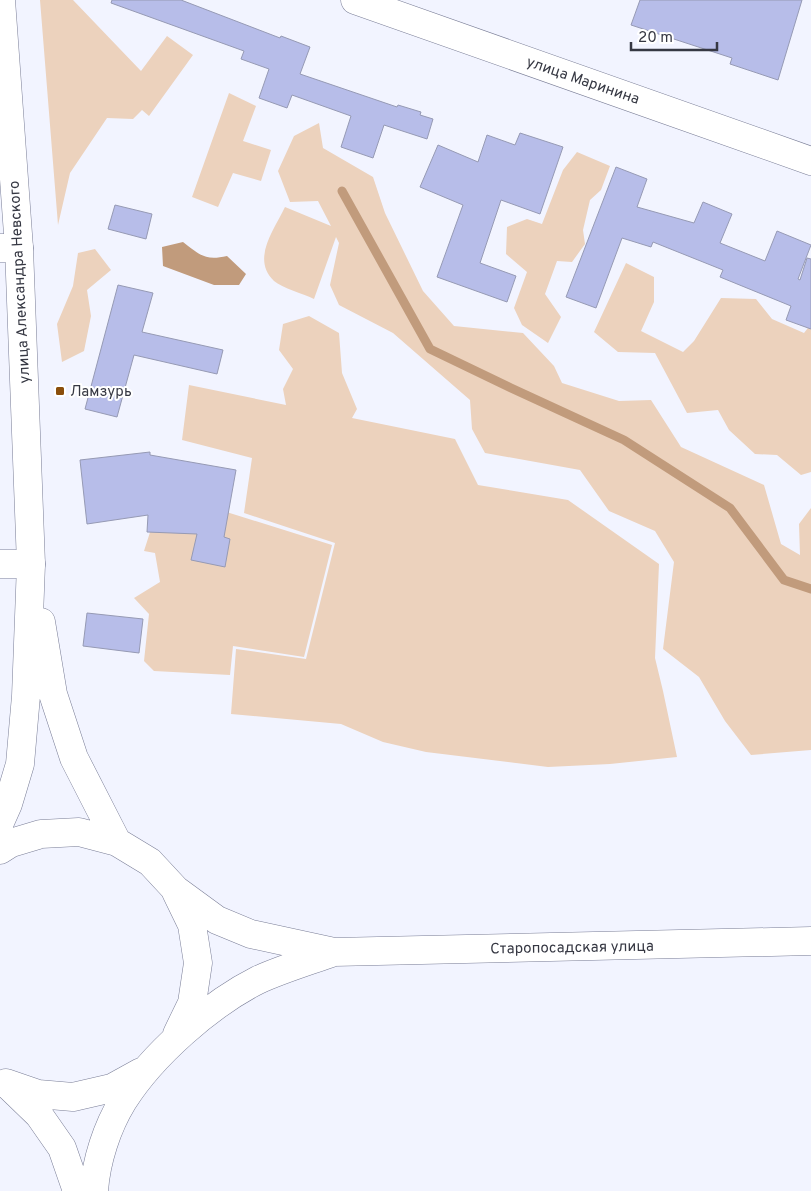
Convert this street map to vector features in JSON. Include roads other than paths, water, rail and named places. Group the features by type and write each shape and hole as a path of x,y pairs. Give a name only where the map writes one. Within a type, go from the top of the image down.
{"main road":[{"name":"улица Александра Невского","path":"1,0 9,248 31,564"},
{"name":"улица Маринина","path":"355,0 811,161"},
{"path":"0,564 31,564"},
{"path":"0,822 8,804 20,764 26,696 31,564"},
{"path":"31,564 53,694 74,758 117,842"},
{"path":"0,850 11,843 41,834 80,832 117,842 150,862 176,890 217,920 251,934 334,952"},
{"path":"174,1039 192,1003 198,963 192,925 176,890"},
{"name":"Старопосадская улица","path":"334,952 811,941"},
{"path":"94,1191 95,1174 107,1133 123,1101 147,1069 174,1039 213,1008 258,980 334,952"},
{"path":"3,1081 38,1094 73,1097 112,1088 147,1069"},
{"path":"3,1081 39,1115 62,1148 77,1191"}],"waterway":[{"path":"342,191 430,349 624,440 730,508 784,580 811,589"}],"place":[{"name":"Ламзурь","path":"60,391"}]}
